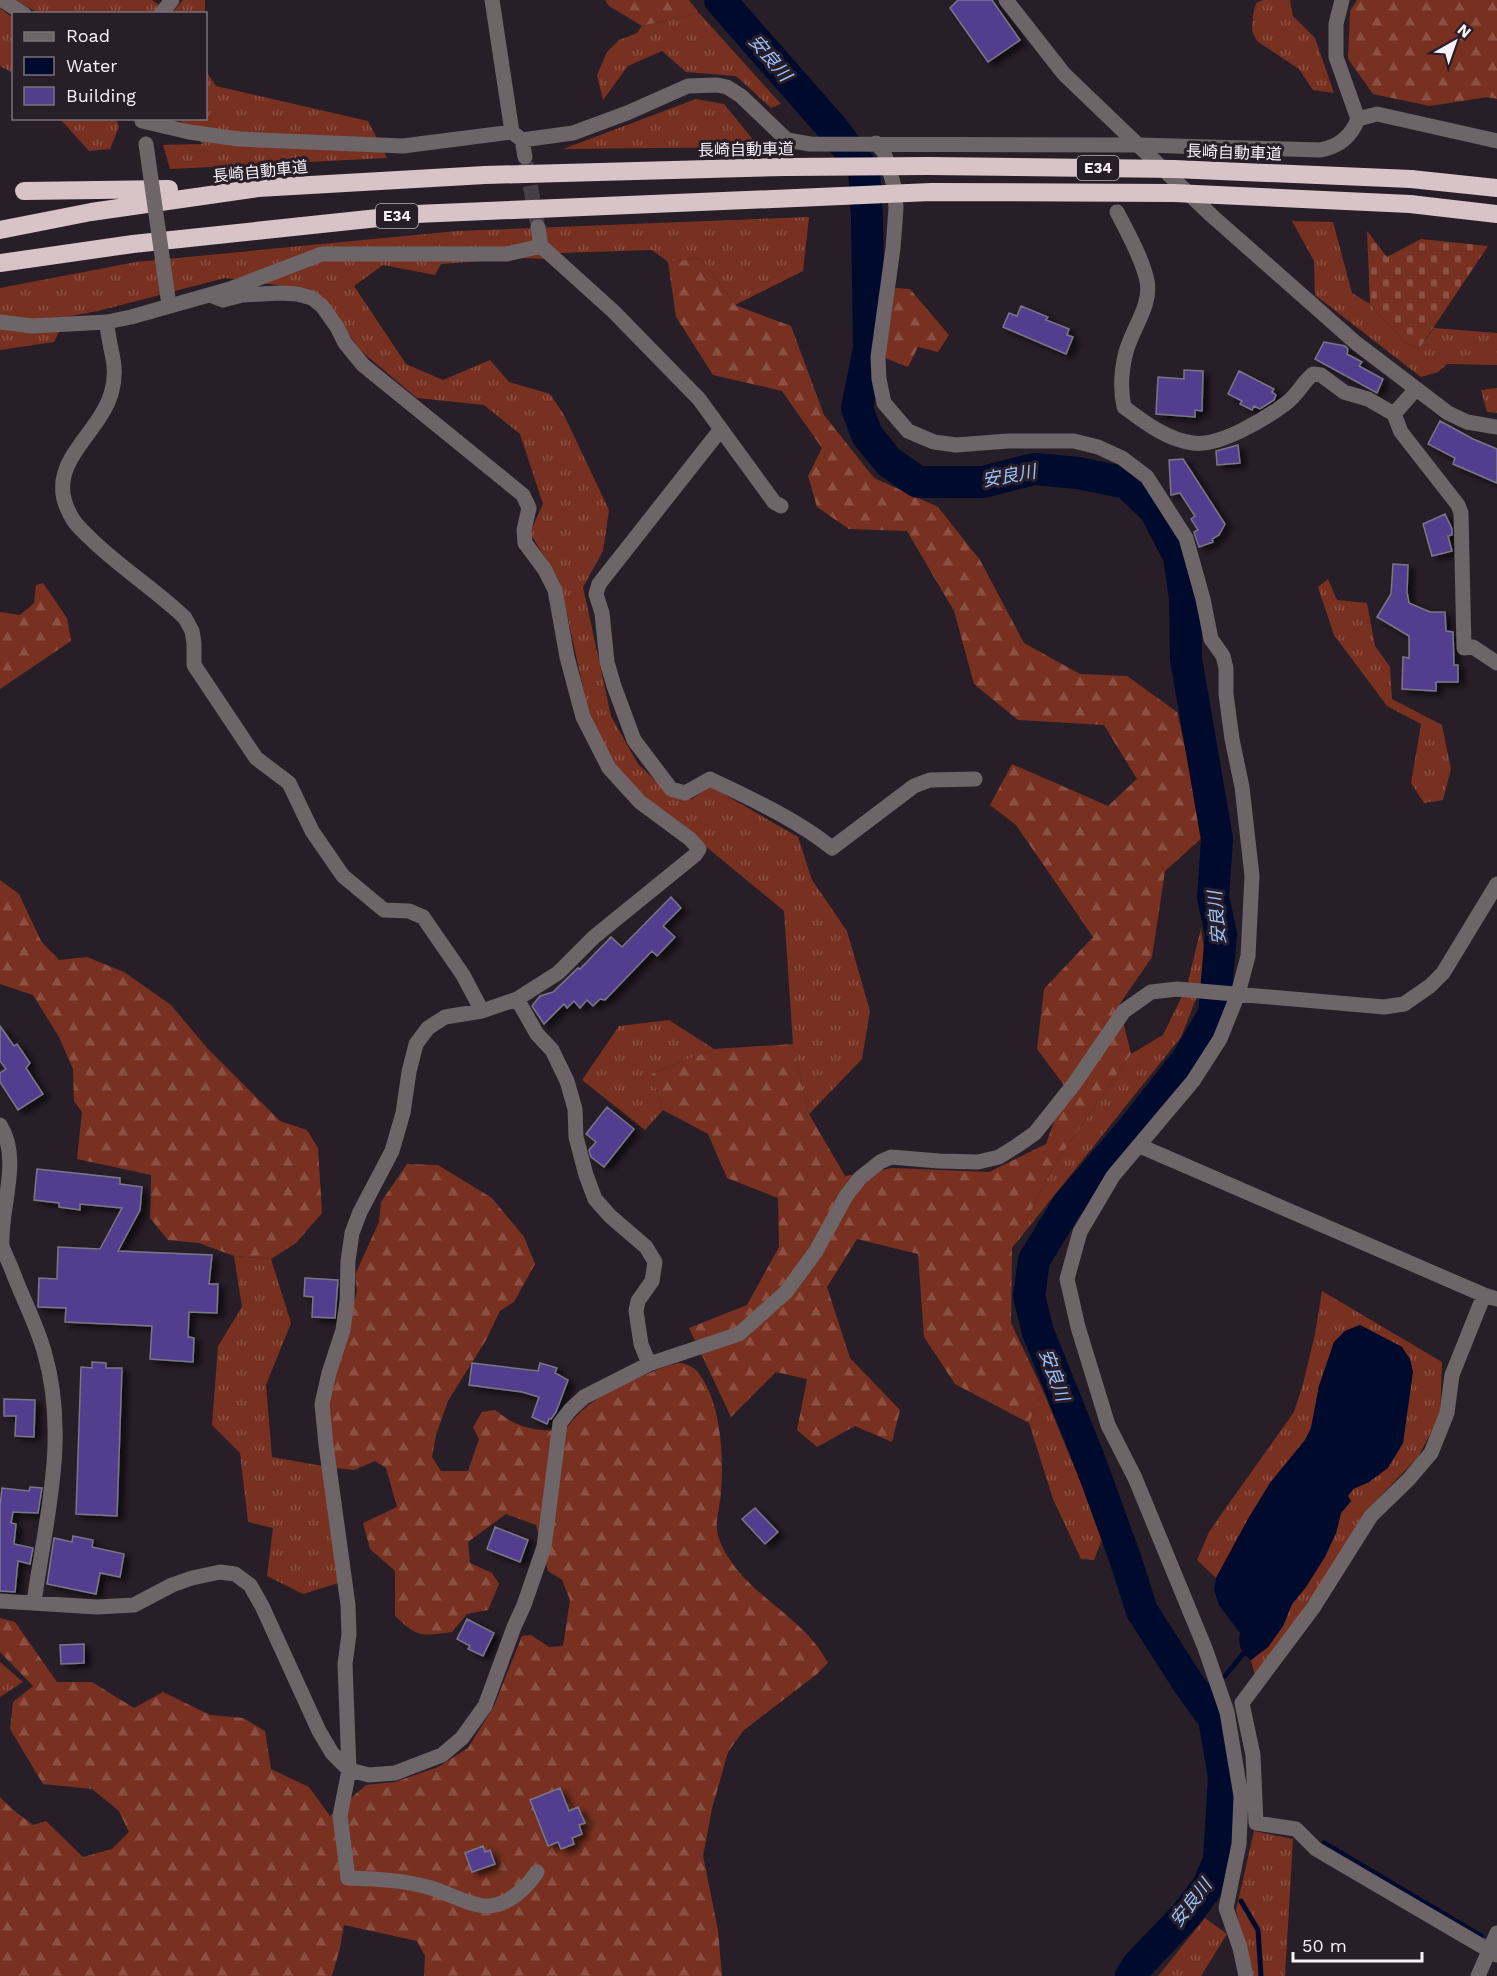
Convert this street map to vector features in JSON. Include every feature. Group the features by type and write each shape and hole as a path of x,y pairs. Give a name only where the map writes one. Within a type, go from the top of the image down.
{"highway":[{"name":"長崎自動車道","path":"0,230 91,212 258,188 485,175 785,167 1174,169 1411,179 1497,188"},
{"path":"24,191 258,188"},
{"name":"E34","path":"0,263 134,244 416,214 931,192 1174,193 1410,204 1497,214"}],"street":[{"path":"2,0 21,12"},
{"path":"163,12 172,0"},
{"path":"492,0 517,136 525,157"},
{"path":"1006,0 1064,74 1211,215 1356,343 1448,413 1467,422 1497,427"},
{"path":"167,303 142,120 189,132 239,139 403,146 573,133 627,113 688,86 717,85 727,87 741,96 787,140 810,144 1139,145 1320,150 1335,147 1354,129 1358,119 1336,57 1336,24 1342,0"},
{"path":"1358,119 1377,114 1497,141"},
{"path":"876,143 884,152 894,186 896,208 893,248 878,357 879,379 884,403 908,431 934,442 956,445 1008,441 1074,441 1098,447 1122,458 1147,477 1186,538 1211,639 1223,656 1226,668 1227,705 1242,787 1252,876 1248,956 1238,994 1220,1039 1193,1081 1113,1176 1089,1214 1072,1254 1067,1279 1078,1327 1108,1425 1135,1478 1205,1648 1227,1712 1240,1796 1239,1844 1226,1908 1240,1948 1246,1976"},
{"path":"1117,212 1148,282 1144,304 1126,351 1120,389 1124,407 1147,425 1171,437 1194,444 1222,438 1248,428 1286,404 1313,374 1321,375 1344,392 1368,399 1394,414 1401,432 1458,505 1461,513 1464,648 1473,647 1497,663"},
{"path":"538,227 541,246 613,311 699,399 774,502 781,506"},
{"path":"0,322 32,326 107,322 167,303 210,295 322,254 507,254 541,246"},
{"path":"210,295 224,300 242,295 280,293 312,298 322,306 345,343 363,364 523,495 529,507 524,530 525,543 545,570 555,590 567,657 583,717 609,768 640,802 690,839 699,849 695,855 594,937 558,973 517,999 482,1011 445,1017 428,1028 416,1044 403,1113 392,1150 360,1212 352,1233 343,1330 322,1404 348,1605 349,1634 345,1664 349,1770 340,1816 348,1878 394,1879 433,1888 456,1898 489,1906 512,1898 528,1886 537,1872"},
{"path":"107,322 107,339 114,354 115,376 110,396 95,423 77,447 62,487 64,503 74,523 101,550 185,618 192,631 194,665 256,758 289,783 312,831 343,876 384,910 409,911 423,917 463,975 482,1011"},
{"path":"1394,414 1416,389"},
{"path":"721,429 599,584 596,594 602,613 608,662 614,686 634,740 671,789 685,794 710,779 765,806 818,837 832,848 914,786 930,780 975,779"},
{"path":"0,1601 97,1607 134,1605 172,1585 192,1578 220,1572 235,1574 250,1586 262,1606 319,1731 332,1753 349,1770 369,1775 395,1773 442,1755 462,1738 485,1706 544,1547 560,1423 584,1397 649,1364 739,1334 786,1292 816,1251 846,1196 860,1178 880,1162 891,1157 978,1162 999,1157 1035,1133 1074,1084 1124,1011 1151,992 1177,989 1384,1007 1404,1004 1430,986 1443,973 1497,884"},
{"path":"517,999 537,1034 552,1050 567,1081 575,1109 576,1137 595,1199 610,1216 646,1247 655,1262 652,1281 638,1301 636,1311 641,1344 649,1364"},
{"path":"0,1125 7,1135 8,1169 1,1224 2,1245 44,1350 54,1396 56,1443 50,1510 34,1602"},
{"path":"1140,1146 1490,1297 1452,1375 1447,1413 1431,1453 1409,1479 1371,1516 1313,1608 1242,1703 1253,1755 1256,1822 1296,1829 1316,1849 1493,1953"},
{"path":"1478,1976 1493,1953 1497,1933"}],"green space":[{"path":"16,0 152,0 170,12 36,12"},
{"path":"183,0 205,0 205,12 173,12"},
{"path":"605,0 689,0 699,13 642,26 609,6"},
{"path":"1263,0 1290,0 1293,16 1315,38 1334,93 1313,90 1299,69 1257,41 1252,31 1253,15 1256,3"},
{"path":"1357,0 1497,0 1497,99 1488,97 1430,106 1373,94 1348,59 1350,11"},
{"path":"0,8 12,17 12,72 0,66"},
{"path":"699,13 781,104 771,108 736,76 686,72 662,51 628,66 603,100 597,75 607,52 619,40 637,33 642,26"},
{"path":"207,72 216,86 368,121 387,158 170,169 163,145 203,144 180,120 207,120"},
{"path":"696,99 724,104 759,147 563,149"},
{"path":"61,120 116,120 119,127 110,149 89,151"},
{"path":"809,217 803,271 735,305 701,258 668,262 652,250 560,253 545,259 524,258 441,264 435,275 383,265 354,286 406,364 443,380 490,360 509,382 550,394 564,415 609,510 603,551 583,587 611,716 638,764 674,798 692,799 710,786 798,837 812,880 847,931 870,1011 862,1059 809,1114 793,1044 784,911 641,793 613,762 589,715 560,582 530,533 543,504 520,434 484,405 417,398 361,351 326,303 307,289 225,278 66,317 54,342 0,350 0,288 136,262 457,231"},
{"path":"1292,221 1333,222 1352,293 1370,304 1405,343 1419,349 1434,328 1497,333 1497,365 1447,364 1438,372 1421,377 1315,295 1314,261"},
{"path":"1367,231 1387,257 1421,239 1488,246 1419,349 1405,343 1370,304"},
{"path":"701,258 735,305 791,326 824,415 874,478 938,507 980,560 1024,643 1080,674 1127,676 1177,712 1205,835 1165,871 1152,957 1119,1005 1131,1054 1053,1167 1012,1248 1011,1323 1043,1391 1029,1423 955,1384 924,1337 918,1254 857,1239 827,1287 850,1358 900,1410 892,1442 855,1426 817,1447 797,1430 807,1379 776,1372 731,1417 689,1328 747,1305 779,1247 778,1198 727,1178 708,1134 663,1110 651,1074 714,1049 793,1044 809,1114 845,1176 892,1168 989,1172 1046,1144 1066,1088 1037,1049 1044,989 1093,937 1016,825 990,805 1012,764 1108,806 1137,779 1104,725 1018,720 974,684 954,611 907,531 849,529 817,507 808,476 822,448 782,391 713,375 676,317 668,262"},
{"path":"895,288 910,289 949,335 938,352 918,347 908,367 885,358"},
{"path":"1497,388 1497,413 1487,412 1481,390"},
{"path":"1328,579 1337,600 1367,603 1375,646 1390,667 1392,699 1442,725 1451,769 1443,800 1424,803 1411,783 1421,724 1387,706 1334,635 1318,587"},
{"path":"43,583 67,618 71,641 0,689 0,612 20,615 34,603 36,585"},
{"path":"0,880 19,894 41,941 59,960 87,957 124,972 171,1005 208,1049 280,1121 307,1130 318,1148 322,1213 296,1243 271,1259 234,1256 199,1243 168,1240 150,1218 151,1175 77,1159 82,1112 74,1101 73,1069 59,1037 33,995 0,984"},
{"path":"1201,928 1207,971 1181,1037 1012,1248 1053,1167 1131,1054 1163,1035 1187,986"},
{"path":"669,1020 714,1049 651,1074 663,1110 645,1130 582,1080 619,1026"},
{"path":"407,1164 438,1165 492,1198 524,1237 535,1264 514,1302 500,1311 486,1340 448,1401 436,1435 432,1457 441,1471 468,1471 479,1439 473,1427 482,1412 495,1410 512,1422 528,1428 565,1431 583,1409 613,1390 673,1364 689,1365 696,1370 704,1382 716,1411 722,1462 717,1527 724,1550 747,1581 805,1632 828,1663 743,1731 728,1752 712,1809 703,1856 718,1930 722,1976 424,1976 425,1956 417,1941 344,1925 332,1976 0,1976 0,1797 33,1825 46,1821 83,1857 112,1849 129,1832 119,1811 92,1789 43,1784 10,1729 13,1702 33,1686 0,1652 0,1618 15,1622 57,1682 92,1682 134,1708 163,1692 210,1715 243,1718 265,1731 271,1769 309,1787 330,1816 366,1785 395,1782 438,1767 468,1748 494,1706 522,1636 531,1635 549,1647 563,1646 570,1600 562,1580 548,1571 536,1525 506,1514 468,1542 470,1563 492,1573 499,1584 488,1610 467,1614 452,1632 420,1634 415,1632 395,1616 395,1571 370,1549 363,1523 397,1507 386,1468 375,1461 354,1470 334,1468 327,1407 357,1291 355,1275 379,1222 381,1202"},
{"path":"234,1256 271,1259 291,1323 266,1385 272,1457 334,1468 351,1579 303,1594 267,1576 273,1528 248,1522 240,1453 212,1425 218,1346 242,1307"},
{"path":"1322,1291 1442,1362 1440,1416 1418,1457 1363,1514 1332,1576 1308,1601 1288,1634 1255,1675 1251,1660 1268,1647 1283,1626 1292,1604 1306,1587 1336,1533 1341,1513 1351,1501 1348,1496 1353,1489 1369,1482 1403,1443 1407,1409 1402,1347 1360,1325 1345,1331 1334,1342 1319,1386 1311,1428 1305,1440 1270,1483 1216,1578 1197,1560 1209,1532 1294,1412 1315,1334"},
{"path":"1043,1391 1103,1537 1094,1560 1081,1559 1053,1499 1029,1423"},
{"path":"0,1662 23,1682 0,1697"},
{"path":"1254,1831 1293,1839 1285,1976 1252,1976 1236,1910"},
{"path":"1205,1918 1227,1934 1201,1976 1158,1976"}],"water":[{"path":"1360,1325 1402,1347 1410,1359 1413,1372 1403,1443 1388,1468 1369,1482 1353,1489 1348,1496 1351,1501 1341,1513 1336,1533 1325,1557 1292,1604 1283,1626 1268,1647 1251,1660 1241,1648 1240,1633 1219,1605 1214,1590 1216,1578 1270,1483 1305,1440 1311,1428 1319,1386 1334,1342 1345,1331"}],"building":[{"path":"958,0 992,0 1020,40 988,62 950,8"},
{"path":"1021,306 1048,317 1046,320 1069,329 1067,335 1073,337 1066,354 1003,327 1009,313 1017,316"},
{"path":"1324,342 1345,346 1348,349 1347,354 1362,362 1359,366 1383,379 1377,393 1315,359"},
{"path":"1184,370 1203,371 1202,411 1195,410 1195,417 1156,414 1158,377 1184,379"},
{"path":"1239,371 1274,389 1272,392 1276,395 1274,400 1260,409 1254,406 1252,410 1240,404 1242,401 1228,394"},
{"path":"1440,421 1497,449 1497,483 1453,464 1455,458 1428,444"},
{"path":"1238,445 1240,463 1217,465 1216,451"},
{"path":"1183,459 1225,524 1219,535 1212,539 1213,542 1199,547 1194,532 1198,530 1191,519 1195,516 1180,493 1171,495 1169,460"},
{"path":"1445,514 1452,529 1452,535 1448,536 1452,551 1432,556 1423,524"},
{"path":"1393,564 1408,565 1409,603 1430,612 1445,612 1446,631 1453,632 1454,665 1458,665 1458,682 1436,682 1436,691 1402,689 1403,657 1409,658 1409,636 1377,617 1391,594"},
{"path":"671,897 681,908 663,926 675,937 657,956 652,951 605,1000 600,999 593,1006 587,1000 580,1008 574,1001 567,1008 564,1004 544,1024 532,1006 540,996 553,992 578,968 580,969 611,937 622,947"},
{"path":"0,1026 14,1046 17,1044 30,1063 26,1068 43,1094 18,1110 0,1082 0,1073 6,1069 0,1061"},
{"path":"607,1107 634,1129 604,1167 591,1157 589,1150 596,1142 586,1134"},
{"path":"37,1169 120,1178 120,1184 142,1187 140,1210 118,1251 212,1255 209,1284 218,1284 217,1313 189,1312 188,1337 194,1338 193,1362 150,1359 152,1326 65,1322 66,1308 38,1307 39,1278 57,1279 58,1247 100,1249 122,1208 80,1204 80,1210 59,1207 59,1203 34,1200"},
{"path":"305,1278 338,1280 335,1318 312,1317 313,1297 304,1296"},
{"path":"92,1362 106,1363 106,1368 122,1368 117,1516 76,1514 81,1367 92,1368"},
{"path":"472,1363 538,1371 540,1363 557,1368 555,1373 568,1380 556,1412 547,1424 532,1417 539,1397 522,1392 469,1385"},
{"path":"4,1399 35,1400 34,1437 15,1436 16,1416 4,1416"},
{"path":"30,1487 42,1488 38,1513 13,1512 11,1523 16,1524 14,1544 33,1548 30,1564 18,1561 15,1592 0,1591 2,1488 29,1491"},
{"path":"755,1508 778,1532 765,1544 742,1519"},
{"path":"495,1527 528,1540 520,1562 487,1549"},
{"path":"73,1536 93,1540 92,1547 124,1554 120,1577 100,1573 96,1594 47,1584 54,1538 72,1542"},
{"path":"467,1619 494,1633 483,1656 468,1649 470,1646 457,1639"},
{"path":"84,1644 84,1663 61,1664 60,1645"},
{"path":"560,1788 569,1811 578,1807 585,1823 579,1825 582,1834 572,1838 574,1844 561,1849 558,1842 548,1846 530,1800"},
{"path":"483,1846 485,1852 490,1850 495,1864 472,1872 465,1853"}],"waterway":[{"name":"安良川","path":"720,0 834,130 864,170 869,349 857,408 867,435 889,462 918,482 983,482 1034,469 1078,473 1127,483 1155,510 1179,556 1185,598 1186,659 1217,839 1213,897 1221,934 1214,1014 1187,1060 1132,1130 1067,1206 1034,1260 1029,1296 1038,1332 1091,1464 1142,1611 1214,1719 1224,1777 1219,1860 1208,1886 1186,1915 1138,1965 1131,1976"},
{"path":"1225,1676 1243,1654"},
{"path":"1208,1685 1214,1719"},
{"path":"1324,1843 1481,1936"},
{"path":"1241,1901 1258,1930 1261,1976"}],"tunnel":[{"path":"526,163 538,227"}]}
